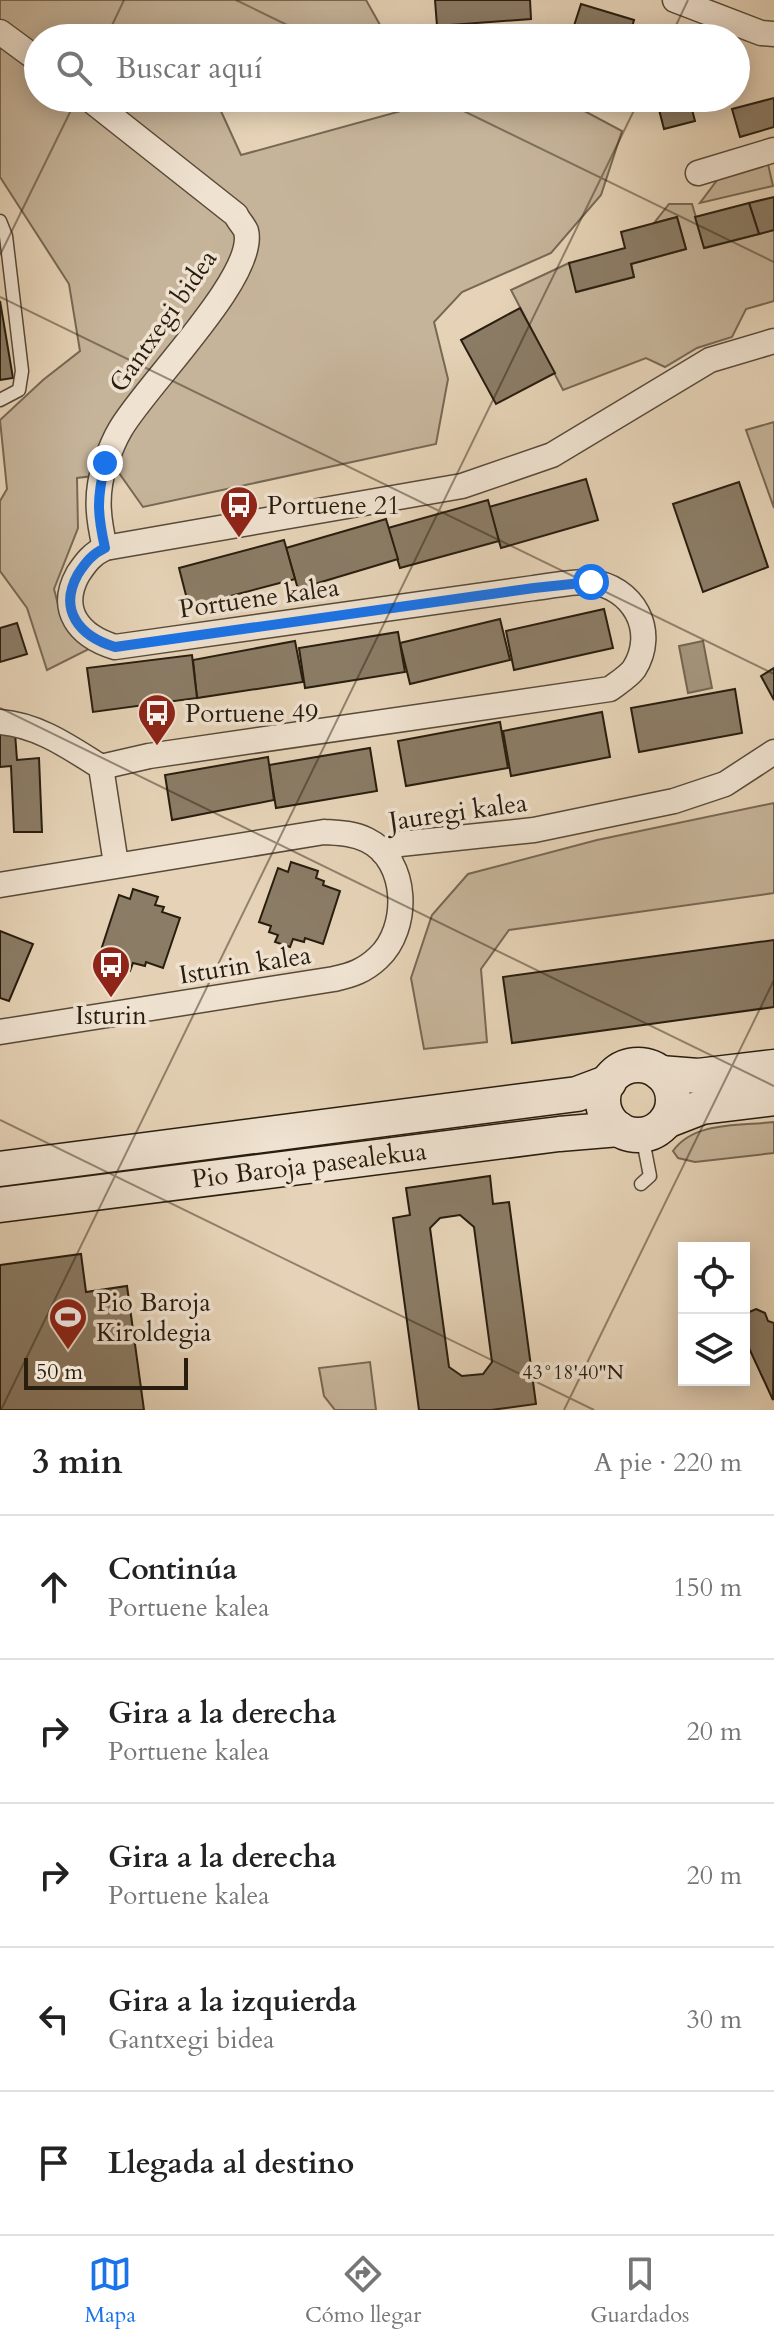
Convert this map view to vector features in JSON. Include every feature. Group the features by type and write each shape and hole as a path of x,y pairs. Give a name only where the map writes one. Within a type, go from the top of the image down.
{"main road":[{"path":"632,1066 651,1068 660,1073 666,1079 673,1104 642,1128 612,1123 603,1098 615,1074 632,1066"},
{"path":"660,1073 698,1076 774,1067"},
{"name":"Pio Baroja pasealekua","path":"0,1169 577,1094 609,1082"},
{"name":"Pio Baroja pasealekua","path":"0,1205 559,1134 642,1128 702,1107 774,1098"}],"street":[{"path":"675,0 738,24"},
{"path":"750,29 774,34"},
{"path":"0,32 24,50"},
{"name":"Gantxegi bidea","path":"105,548 97,495 110,452 121,429 236,273 245,251 246,230 236,215 106,112"},
{"path":"698,173 774,150"},
{"path":"105,548 462,486 552,455 710,360 774,341"},
{"name":"Portuene kalea","path":"101,767 149,756 610,689 633,670 644,643 640,614 624,593 591,582 115,647 95,641 79,627 71,610 70,589 94,553 105,548"},
{"path":"0,722 29,726 101,767 116,864"},
{"name":"Jauregi kalea","path":"0,885 324,832 347,833 368,840 383,852 400,844 534,830 674,801 725,784 774,752"},
{"name":"Isturin kalea","path":"0,1032 359,973 381,956 396,933 401,905 398,881 383,852"}],"lane":[{"path":"0,221 6,236 22,371 19,390 0,400"},
{"path":"641,1184 650,1176 642,1128"}],"shaded area":[{"path":"0,0 366,0 380,24 24,24 24,112 221,112 241,155 397,112 586,112 622,131 601,195 551,253 462,292 434,322 448,379 436,444 143,507 119,473 77,478 78,528 54,589 61,616 89,649 47,670 27,608 0,571 0,501 7,489 0,420 80,351 69,284 0,177"},
{"path":"768,164 773,186 700,203 721,175"},
{"path":"669,204 692,204 705,248 774,230 774,301 746,309 732,337 697,348 665,367 646,358 563,390 511,290 569,263 577,292 634,277 631,264 686,249 677,217 654,223"},
{"path":"774,422 774,508 746,430"},
{"path":"703,641 712,688 688,693 679,646"},
{"path":"774,803 774,893 509,930 481,969 487,1042 424,1049 411,978 432,915 468,874 597,840"},
{"path":"774,1122 774,1153 695,1162 678,1158 673,1151 682,1141 705,1130"},
{"path":"370,1362 376,1410 335,1410 324,1396 319,1368"}],"building":[{"path":"435,0 530,0 531,19 437,24"},
{"path":"581,4 634,20 633,24 575,24"},
{"path":"774,98 774,127 740,137 733,112 750,112 750,104"},
{"path":"660,112 693,112 695,121 664,129"},
{"path":"774,197 774,230 759,234 749,203"},
{"path":"749,203 759,234 704,248 695,217"},
{"path":"677,217 686,249 631,264 634,277 576,292 569,263 625,248 621,232"},
{"path":"0,301 13,378 0,380"},
{"path":"520,308 555,373 496,404 461,340"},
{"path":"586,479 598,520 501,548 489,507"},
{"path":"739,482 768,567 703,592 673,504"},
{"path":"488,500 499,541 400,568 388,528"},
{"path":"386,519 398,559 298,589 286,548"},
{"path":"284,540 295,579 189,607 179,568"},
{"path":"604,609 613,648 514,670 506,631"},
{"path":"500,619 510,660 410,684 400,643"},
{"path":"17,623 27,654 0,662 0,628"},
{"path":"398,632 405,672 305,688 299,648"},
{"path":"295,641 303,682 197,698 193,660"},
{"path":"192,655 197,698 93,712 87,668"},
{"path":"774,668 774,700 761,676"},
{"path":"735,689 742,733 639,752 631,708"},
{"path":"602,712 610,757 511,776 503,731"},
{"path":"500,722 508,768 406,786 398,741"},
{"path":"15,733 17,760 39,758 42,832 14,832 11,766 0,767 0,734"},
{"path":"370,748 377,791 276,808 269,765"},
{"path":"268,757 274,800 172,820 165,775"},
{"path":"291,862 318,871 316,878 324,881 323,885 340,891 323,944 305,938 304,942 293,939 290,947 275,942 278,935 269,932 271,926 259,922 278,868 288,872"},
{"path":"133,889 158,897 155,905 164,907 162,912 180,918 163,968 146,962 145,966 133,963 130,971 118,967 120,960 111,957 114,951 102,947 119,895 130,899"},
{"path":"0,931 33,944 9,1001 0,998"},
{"path":"774,940 774,1007 512,1043 503,977"},
{"path":"490,1176 493,1204 509,1202 536,1404 491,1410 419,1410 393,1218 410,1215 406,1188","holes":["460,1215 474,1227 492,1362 483,1374 462,1376 449,1367 430,1228 440,1218"]},
{"name":"Pio Baroja Kiroldegia","path":"81,1254 86,1292 127,1286 144,1410 0,1410 0,1265"},
{"path":"756,1309 765,1313 768,1321 774,1323 773,1400 750,1350 750,1312"}],"place":[{"name":"Portuene 21","path":"239,539"},
{"name":"Portuene 49","path":"157,747"},
{"name":"Isturin","path":"111,999"},
{"name":"Pio Baroja Kiroldegia","path":"68,1351"}],"route":[{"path":"105,463 97,495 105,548 94,553 70,589 71,610 79,627 95,641 115,647 591,582"}]}
